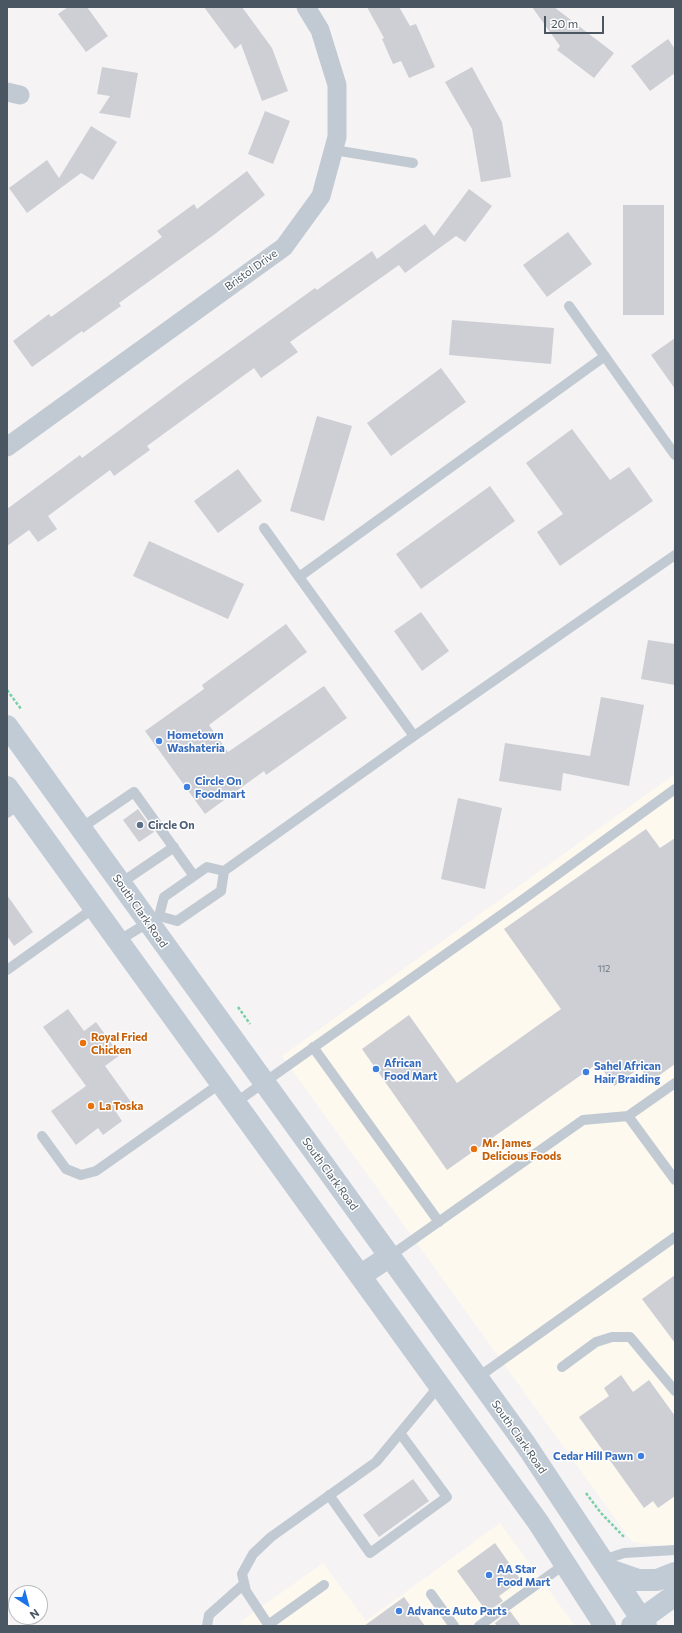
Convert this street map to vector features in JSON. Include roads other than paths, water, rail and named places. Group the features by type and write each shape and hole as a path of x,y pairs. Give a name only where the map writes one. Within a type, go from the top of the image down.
{"main road":[{"name":"South Clark Road","path":"7,726 121,883 153,919 264,1082 526,1446 606,1565 640,1624"},
{"path":"11,801 94,908 538,1522 605,1626"},
{"path":"360,1276 390,1256"},
{"path":"444,1393 476,1378"},
{"path":"606,1565 638,1580 657,1580 675,1573"},
{"path":"640,1624 675,1595"}],"street":[{"name":"Bristol Drive","path":"9,441 284,246 321,196 338,137 337,85 320,30 306,7"}],"lane":[{"path":"334,150 413,163"},
{"path":"568,306 675,455"},
{"path":"299,577 605,356"},
{"path":"264,528 414,736"},
{"path":"153,919 178,921 221,891 224,871 414,736 675,555"},
{"path":"235,1103 525,898 675,789"},
{"path":"81,828 134,792 194,876"},
{"path":"121,883 174,847"},
{"path":"118,941 153,919 164,897 207,867 224,871"},
{"path":"7,970 94,908"},
{"path":"313,1047 439,1222"},
{"path":"42,1136 66,1169 81,1175 96,1171 221,1083"},
{"path":"390,1256 583,1120 628,1116 675,1083"},
{"path":"628,1116 675,1180"},
{"path":"476,1378 675,1237"},
{"path":"562,1367 596,1342 612,1338 630,1337 675,1392"},
{"path":"324,1585 268,1625 246,1591 242,1574 253,1554 271,1537 376,1462 400,1433 444,1393"},
{"path":"329,1495 370,1553 447,1497 400,1433"},
{"path":"606,1565 624,1553 675,1550"},
{"path":"479,1626 565,1564"},
{"path":"207,1626 209,1615 244,1584"},
{"path":"431,1594 454,1626"}],"place":[{"name":"Hometown Washateria","path":"159,741"},
{"name":"Circle On Foodmart","path":"187,787"},
{"name":"Circle On","path":"140,825"},
{"name":"Royal Fried Chicken","path":"83,1043"},
{"name":"African Food Mart","path":"376,1069"},
{"name":"Sahel African Hair Braiding","path":"586,1072"},
{"name":"La Toska","path":"91,1106"},
{"name":"Mr. James Delicious Foods","path":"474,1149"},
{"name":"Cedar Hill Pawn","path":"641,1456"},
{"name":"AA Star Food Mart","path":"489,1575"},
{"name":"Advance Auto Parts","path":"399,1611"}]}
